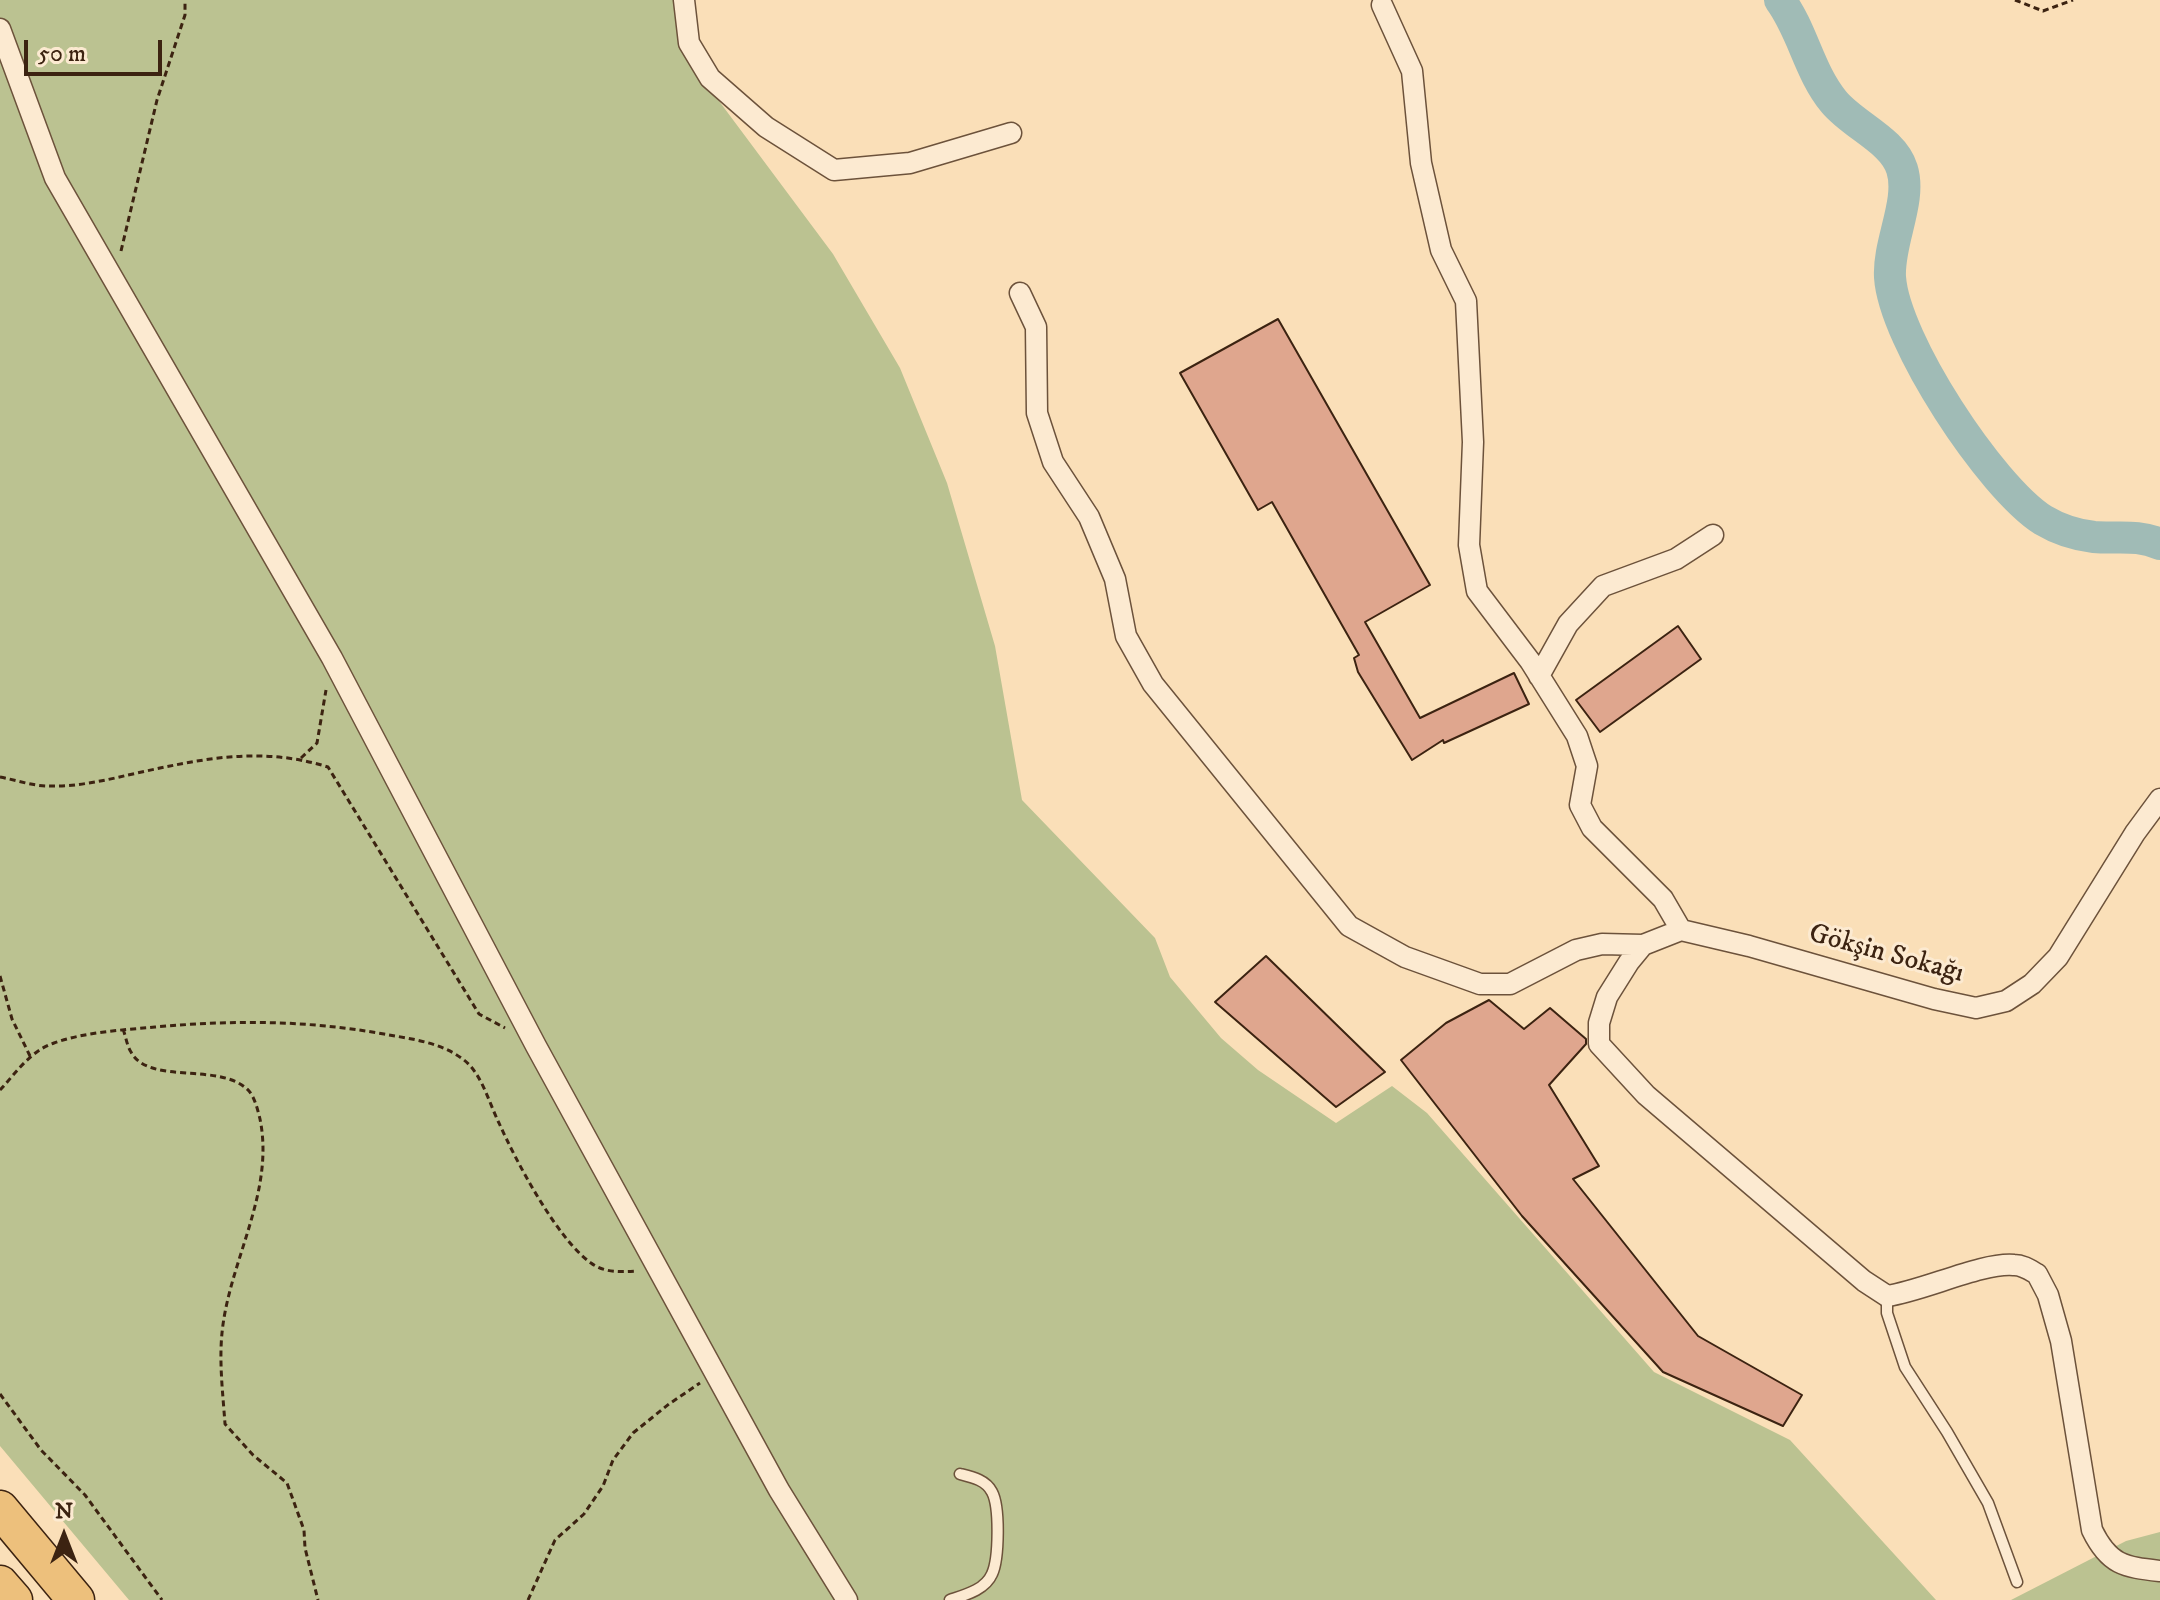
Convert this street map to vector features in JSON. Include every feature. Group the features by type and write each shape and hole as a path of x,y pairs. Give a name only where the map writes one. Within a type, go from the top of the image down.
{"highway":[{"path":"0,1509 76,1600"},
{"path":"0,1584 14,1600"}],"street":[{"path":"684,0 689,43 710,78 766,127 834,170 910,163 1011,133"},
{"path":"1020,293 1036,327 1037,413 1053,462 1089,517 1115,579 1126,636 1153,684 1349,926 1405,957 1480,984 1510,984 1576,950 1602,944 1643,945 1681,930 1663,899 1592,828 1580,805 1587,766 1577,736 1539,676 1477,591 1469,545 1473,442 1466,301 1441,250 1421,163 1412,71 1382,5"},
{"path":"0,29 55,178 332,658 536,1046 779,1490 847,1600"},
{"path":"1539,676 1568,624 1603,586 1676,559 1713,535"},
{"name":"Gökşin Sokağı","path":"1681,930 1749,946 1934,999 1976,1008 2006,1001 2032,984 2058,957 2135,833 2160,799"},
{"path":"1643,945 1607,997 1599,1023 1599,1044 1605,1054 1670,1115 1864,1281 1887,1296 1910,1293 2013,1264 2037,1274 2048,1295 2061,1341 2092,1530 2101,1549 2116,1562 2133,1568 2160,1571"}],"lane":[{"path":"1887,1296 1887,1313 1905,1367 1988,1503 2017,1582"},
{"path":"950,1600 977,1590 992,1575 996,1549 997,1512 992,1491 978,1479 960,1474"}],"path":[{"path":"114,280 157,100 185,15 185,0"},
{"path":"2015,0 2043,11 2073,0"},
{"path":"301,758 317,743 332,658"},
{"path":"0,777 48,786 105,780 212,757 257,755 301,758 328,767 479,1014 536,1046"},
{"path":"0,976 12,1019 30,1056"},
{"path":"0,1090 30,1056 53,1043 123,1029 230,1021 327,1024 420,1040 465,1061 482,1084 514,1155 566,1239 592,1265 615,1273 659,1270"},
{"path":"123,1029 132,1055 142,1064 159,1070 207,1073 231,1081 249,1091 257,1108 262,1132 260,1190 222,1333 225,1424 253,1455 287,1483 304,1530 305,1548 318,1600"},
{"path":"528,1600 555,1540 584,1514 603,1486 613,1460 633,1433 715,1373"},
{"path":"0,1394 41,1450 85,1495 162,1600"}],"green space":[{"path":"0,0 674,0 681,50 833,254 900,368 947,483 995,646 1022,800 1155,938 1170,977 1221,1038 1258,1070 1336,1123 1392,1086 1427,1113 1654,1372 1790,1440 1936,1600 129,1600 0,1446"},
{"path":"2160,1532 2160,1600 2011,1600 2126,1541"}],"building":[{"path":"1278,319 1430,585 1365,622 1420,718 1514,673 1529,704 1444,743 1443,740 1412,760 1358,672 1354,658 1359,655 1272,502 1258,510 1180,373"},
{"path":"1678,626 1701,659 1600,732 1576,700"},
{"path":"1266,956 1385,1072 1336,1107 1215,1002"},
{"path":"1489,1000 1524,1029 1550,1008 1586,1039 1586,1044 1549,1085 1599,1166 1573,1179 1698,1336 1802,1395 1783,1426 1663,1372 1522,1216 1401,1060 1446,1023"}],"waterway":[{"path":"1780,0 1825,90 1842,111 1882,141 1902,169 1904,194 1890,264 1896,304 1926,373 1972,445 1997,477 2043,520 2087,536 2135,538 2160,544"}]}
